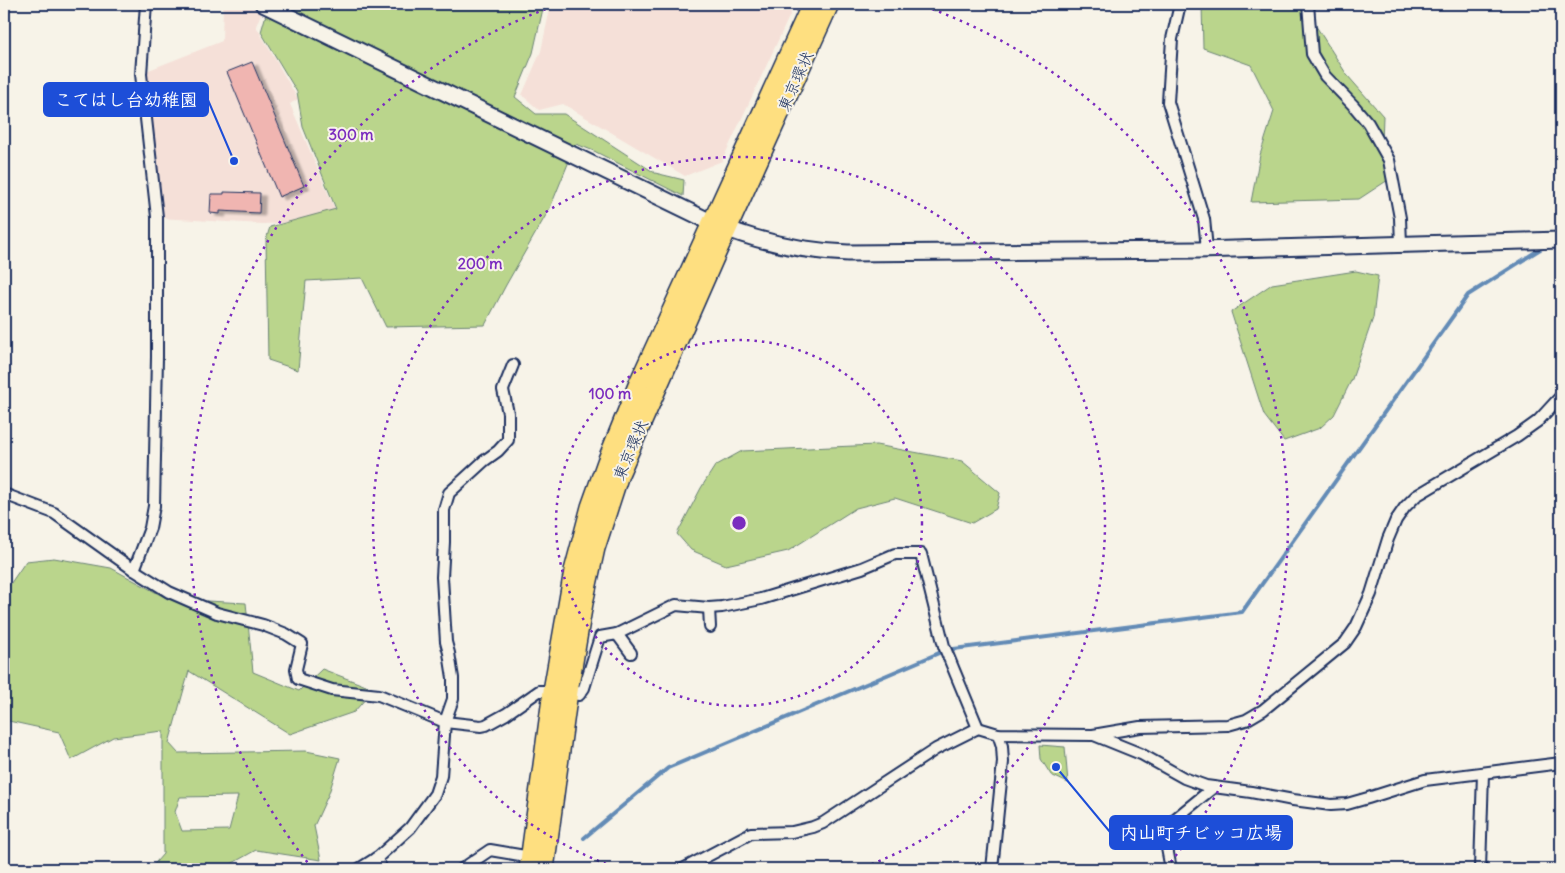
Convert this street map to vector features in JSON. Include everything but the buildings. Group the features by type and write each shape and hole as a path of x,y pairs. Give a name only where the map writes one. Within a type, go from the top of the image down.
{"highway":[{"name":"東京環状","path":"534,865 560,692 595,548 619,474 812,4"},
{"name":"東京環状","path":"720,226 830,4"}],"street":[{"path":"134,570 150,528 154,506 157,217 141,74 146,4"},
{"path":"263,4 720,226 767,241 828,252 848,253 1207,249 1561,240"},
{"path":"1180,4 1172,39 1168,102 1204,219 1207,249"},
{"path":"1308,4 1312,54 1325,76 1353,105 1368,124 1389,160 1400,218 1401,244"},
{"path":"359,869 376,858 410,828 434,794 441,776 445,722 453,699 453,678 446,642 442,576 444,510 449,493 508,440 508,413 503,390 513,366"},
{"path":"683,869 751,833 792,832 823,823 936,749 978,728 998,734 1093,735 1140,727 1228,725 1246,720 1263,710 1346,643 1356,627 1371,594 1388,539 1404,507 1416,496 1531,426 1561,396"},
{"path":"4,494 54,513 134,570 169,592 217,613 271,628 286,634 302,644 296,669 298,679 332,690 380,695 445,722 481,726 506,714 539,690 579,695 584,688 600,637 617,634 676,605 709,608 761,599 862,568 895,554 921,554 946,650 978,728"},
{"path":"709,608 710,627"},
{"path":"617,634 631,652"},
{"path":"992,869 1003,762 1002,746 998,734"},
{"path":"1093,735 1141,754 1184,778 1206,786 1293,800 1339,804 1368,798 1425,780 1561,763"},
{"path":"1480,869 1483,773"},
{"path":"1171,869 1166,843 1176,818 1214,787"},
{"path":"462,869 490,850 534,865"},
{"path":"376,858 382,869"}],"shaded area":[{"path":"223,4 246,4 262,11 256,26 298,99 290,104 340,221 263,224 160,218 144,72 222,41"},
{"path":"551,4 795,4 722,161 685,176 563,104 539,110 522,95 541,51"}],"green space":[{"path":"269,4 544,4 533,53 515,97 536,114 564,114 655,173 684,180 683,196 594,151 576,144 550,208 485,325 386,327 362,278 306,281 298,370 268,360 266,240 270,227 336,209 303,127 297,92 261,32"},
{"path":"1202,4 1302,4 1347,75 1383,116 1382,144 1388,180 1359,199 1251,202 1260,155 1274,111 1251,65 1203,48"},
{"path":"1356,271 1378,276 1373,318 1352,379 1334,415 1320,428 1284,441 1264,415 1231,312 1272,284"},
{"path":"876,445 962,461 1000,493 996,509 972,523 895,498 856,508 788,551 726,565 691,550 677,534 715,466 742,451"},
{"path":"54,558 111,568 168,599 246,603 253,672 299,691 322,669 374,689 354,712 290,734 189,671 169,743 178,753 306,751 340,758 329,793 314,826 321,860 256,850 222,869 150,869 163,854 163,731 113,737 71,760 59,732 4,720 4,593 26,561","holes":["238,796 229,830 182,831 175,812 180,797"]},
{"path":"1040,745 1065,747 1068,783 1051,775 1041,759"}],"waterway":[{"path":"584,838 668,768 946,650 1242,612 1468,295 1545,246"}],"place":[{"name":"こてはし台幼稚園","path":"234,161"},
{"name":"内山町チビッコ広場","path":"1056,767"}]}
